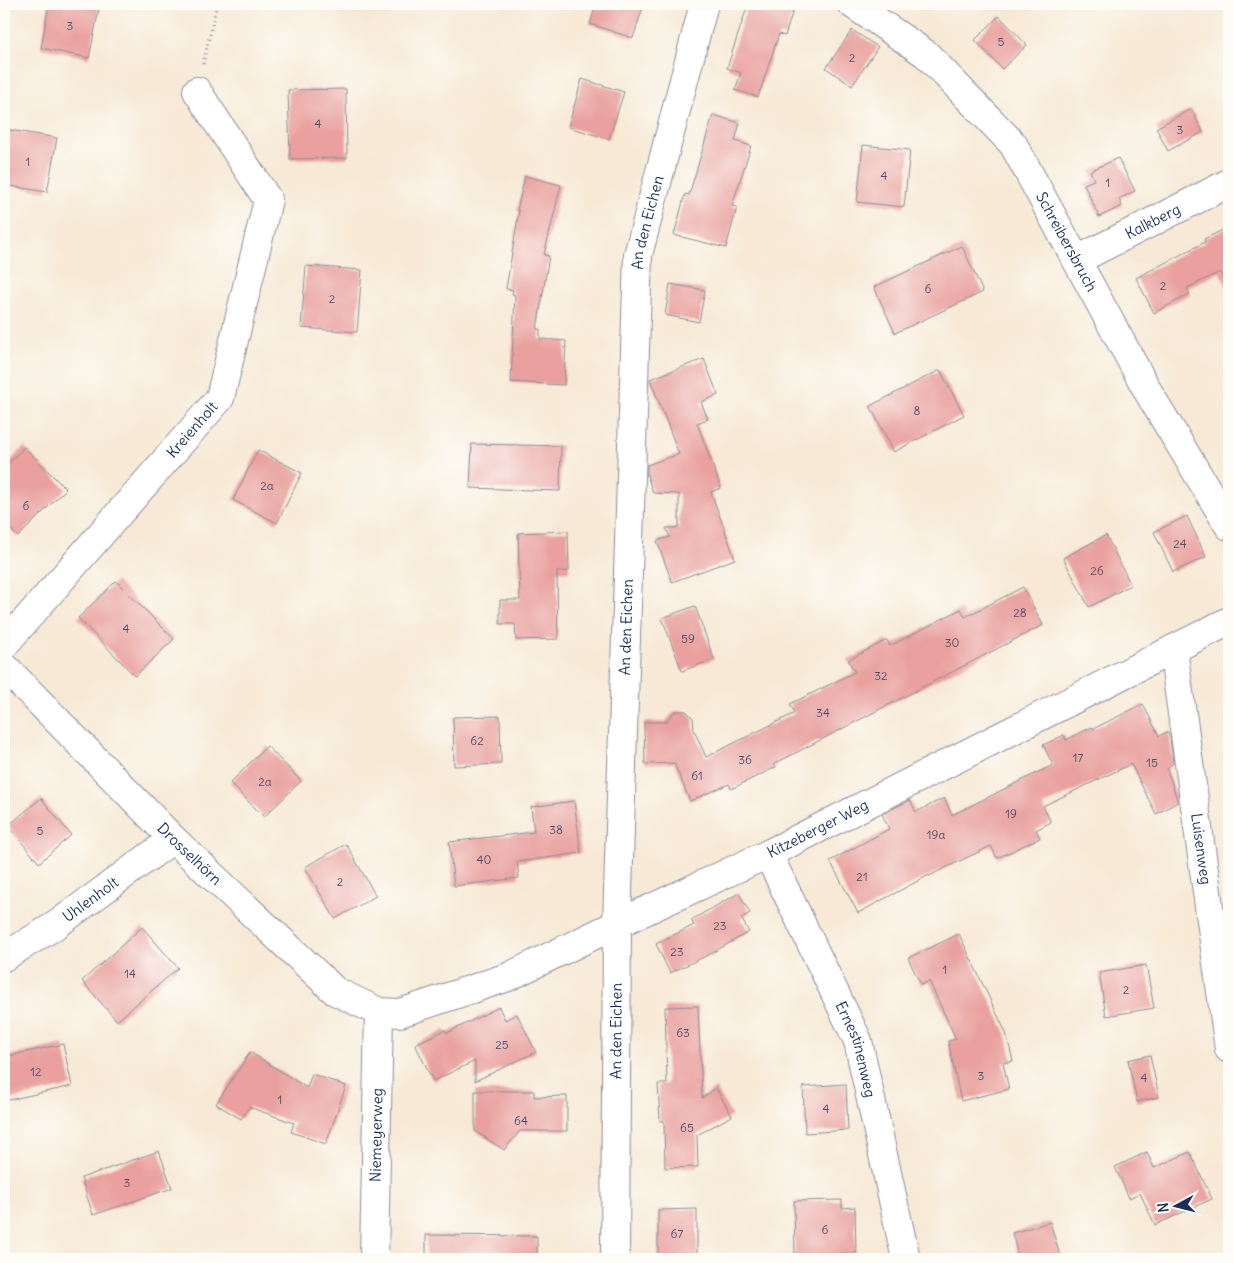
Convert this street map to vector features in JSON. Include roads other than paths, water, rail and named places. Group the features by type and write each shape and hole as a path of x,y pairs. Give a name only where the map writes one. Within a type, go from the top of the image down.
{"street":[{"name":"An den Eichen","path":"615,1259 618,924 638,255 704,4"},
{"name":"Schreibersbruch","path":"852,4 926,54 1013,144 1150,395 1229,526"},
{"name":"Kreienholt","path":"4,645 220,398 268,200 197,92"},
{"name":"Kalkberg","path":"1077,260 1229,183"},
{"name":"Kitzeberger Weg","path":"387,1012 508,977 768,854 1229,621"},
{"name":"Luisenweg","path":"1173,648 1229,1050"},
{"name":"Drosselhörn","path":"4,666 173,839 336,991 387,1012"},
{"name":"Uhlenholt","path":"4,957 56,925 173,839"},
{"name":"Ernestinenweg","path":"768,854 858,1041 906,1259"},
{"name":"Niemeyerweg","path":"374,1259 387,1012"}]}
